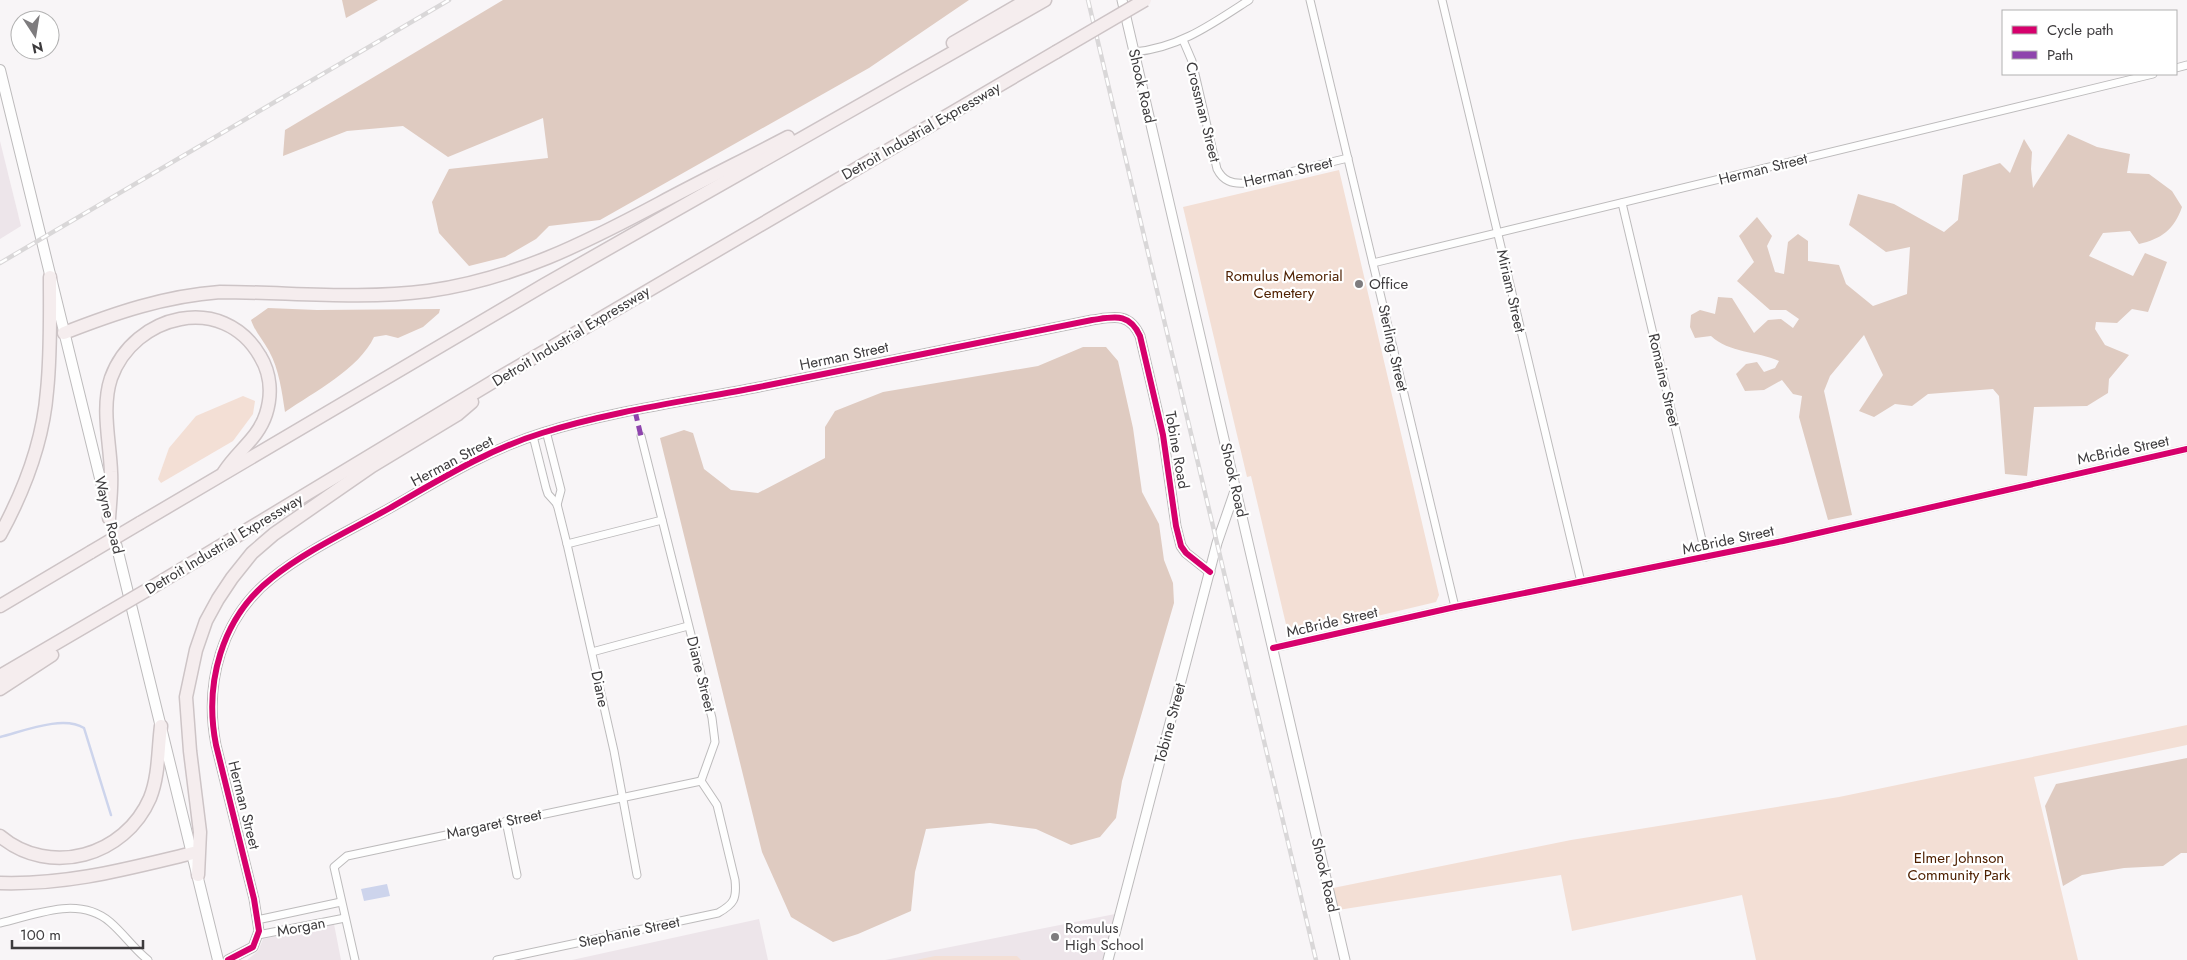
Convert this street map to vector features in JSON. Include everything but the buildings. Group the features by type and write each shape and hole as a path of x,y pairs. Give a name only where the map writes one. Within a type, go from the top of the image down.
{"highway":[{"path":"64,333 142,305 195,294 220,292 397,294 462,284 533,265 594,238 804,129 1027,0"},
{"path":"0,606 544,285 1042,0"},
{"name":"Detroit Industrial Expressway","path":"0,676 84,628 504,375 1145,0"},
{"path":"0,535 22,489 34,458 41,426 48,377 50,277"},
{"path":"109,518 112,474 106,408 111,378 116,367 136,341 144,334 166,323 191,318 206,318 224,323 243,334 264,362 270,388 266,414 254,436 232,458 223,474"},
{"path":"198,875 200,832 186,697 196,650 206,621 218,599 252,553 274,534 372,466 458,414 504,375"},
{"path":"0,689 59,651 84,628"},
{"path":"0,836 20,849 51,858 81,856 95,852 112,843 135,824 151,796 156,773 161,726"},
{"path":"0,882 25,883 69,880 102,875 193,853"}],"main road":[{"name":"Wayne Road","path":"0,70 218,960"}],"street":[{"name":"Shook Road","path":"1122,0 1345,960"},
{"path":"1134,52 1154,50 1183,40 1249,0"},
{"name":"Sterling Street","path":"1310,0 1455,607"},
{"name":"Miriam Street","path":"1442,0 1581,582"},
{"name":"Crossman Street","path":"1183,40 1192,61 1217,169 1220,175 1227,181"},
{"name":"Herman Street","path":"1373,263 2149,75"},
{"name":"Herman Street","path":"1227,181 1245,183 1348,158"},
{"name":"Romaine Street","path":"1622,204 1706,558"},
{"name":"Herman Street","path":"258,935 257,920 216,745 212,719 211,691 215,668 223,643 234,622 255,593 292,564 493,451 546,432 625,413 1116,316 1132,323"},
{"name":"Tobine Road","path":"1132,323 1140,336 1164,435 1176,526 1181,546 1186,553 1210,572"},
{"name":"Diane","path":"546,432 561,490 557,504"},
{"name":"Diane","path":"533,436 546,488 557,504 592,652 637,875"},
{"name":"Diane Street","path":"641,436 715,732 715,742 701,782"},
{"name":"McBride Street","path":"1273,648 1455,607 1706,558 2187,449"},
{"name":"Tobine Street","path":"1108,960 1217,542 1236,488"},
{"path":"566,544 662,520"},
{"path":"592,652 688,626"},
{"name":"Margaret Street","path":"342,906 334,867 347,856 506,821 701,782"},
{"name":"Stephanie Street","path":"497,960 683,922 718,914 730,907 736,891 728,845 717,805 701,782"},
{"path":"506,821 517,875"},
{"path":"342,906 355,960"},
{"name":"Morgan","path":"257,920 342,906"},
{"path":"0,923 62,908 86,909 112,923 148,960"},
{"name":"Morgan","path":"258,935 345,918"},
{"path":"228,960 250,950 256,943 258,935"}],"shaded area":[{"path":"342,0 378,0 346,18"},
{"path":"503,0 969,0 869,68 600,220 549,226 536,239 505,257 469,266 439,233 432,202 449,169 548,158 543,118 448,157 403,126 347,131 283,156 285,130"},
{"path":"2068,134 2097,147 2130,154 2127,173 2149,174 2172,191 2182,207 2175,222 2160,236 2139,244 2130,231 2103,233 2089,256 2133,276 2145,253 2167,262 2148,312 2132,309 2117,323 2096,322 2095,329 2105,345 2129,355 2109,379 2108,393 2087,406 2034,407 2027,476 2005,474 1999,396 1993,389 1928,394 1912,406 1895,404 1874,417 1859,411 1883,375 1864,335 1830,376 1824,391 1852,515 1828,520 1799,417 1802,396 1793,394 1782,380 1764,390 1745,391 1736,374 1746,364 1757,362 1764,372 1775,368 1779,361 1726,346 1711,336 1695,338 1690,327 1691,315 1700,310 1715,314 1718,297 1732,298 1754,333 1768,320 1781,319 1793,328 1799,319 1786,310 1770,310 1737,281 1754,262 1739,236 1757,217 1772,236 1767,246 1775,272 1784,274 1788,242 1798,234 1808,241 1808,261 1839,265 1846,284 1873,306 1907,294 1910,247 1886,252 1849,225 1858,194 1894,204 1944,232 1958,220 1963,175 2000,163 2010,173 2024,139 2032,152 2033,188"},
{"path":"0,141 21,226 0,239"},
{"path":"268,308 317,310 440,309 439,313 423,327 398,338 386,335 374,337 367,349 347,370 285,412 280,381 275,365 251,320"},
{"path":"1083,347 1106,347 1118,361 1133,428 1142,492 1159,524 1164,560 1173,583 1174,603 1122,781 1116,818 1100,837 1071,845 1036,829 990,823 926,829 915,872 911,911 858,934 833,942 791,917 762,852 660,438 684,430 693,433 704,469 731,490 758,493 825,458 825,427 835,411 883,392 1038,366"},
{"path":"2187,758 2187,853 2181,853 2163,866 2124,868 2082,875 2063,886 2045,806 2056,784"},
{"name":"Romulus High School","path":"1115,914 1103,960 885,960"},
{"path":"759,919 768,960 572,960"},
{"path":"334,924 341,960 247,960 258,951 263,939"}],"green space":[{"name":"Romulus Memorial Cemetery","path":"1339,170 1439,595 1436,602 1289,637 1251,476 1247,477 1183,207"},
{"path":"243,396 255,401 253,414 233,441 161,483 158,479 169,448 196,416"},
{"name":"Elmer Johnson Community Park","path":"2187,725 2187,745 2034,777 2078,960 1756,960 1742,895 1572,931 1561,875 1338,910 1333,888 1571,840 1839,797"},
{"path":"935,956 1017,956 1021,960 916,960"}],"water":[{"path":"387,884 390,896 364,901 361,889"}],"waterway":[{"path":"0,737 43,725 65,723 75,724 84,728 111,815"}],"railway":[{"path":"0,263 449,0"},
{"path":"1088,0 1316,960"}],"marked path":[{"path":"635,411 641,436"}],"cycle path":[{"path":"228,960 253,947 259,931 254,899 216,745 213,722 215,676 220,654 240,612 254,594 272,578 300,558 445,476 522,440 568,425 622,412 759,387 1092,320 1120,318 1131,323 1140,336 1163,435 1176,526 1181,546 1186,553 1210,572"},
{"path":"1273,648 1455,607 1783,541 2187,449"}],"place":[{"name":"Office","path":"1359,284"},
{"name":"Romulus High School","path":"1055,937"}]}
